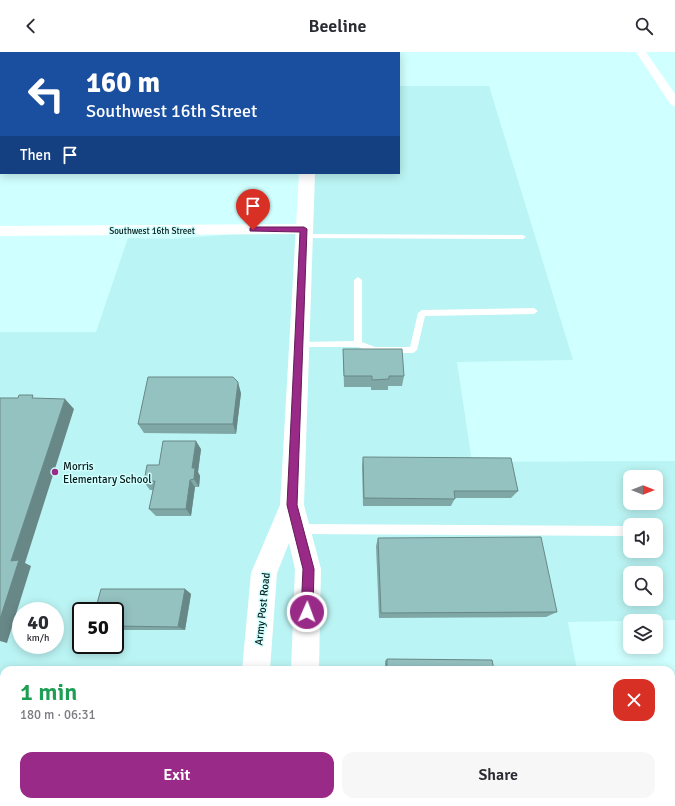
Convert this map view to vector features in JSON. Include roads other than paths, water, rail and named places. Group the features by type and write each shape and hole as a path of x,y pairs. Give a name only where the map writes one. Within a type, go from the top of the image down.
{"main road":[{"name":"Army Post Road","path":"305,666 308,569 295,517 299,345 307,174"},
{"name":"Army Post Road","path":"256,666 264,573 295,517"}],"street":[{"path":"642,52 675,103"},
{"name":"Southwest 16th Street","path":"0,231 303,233"}],"lane":[{"path":"303,233 522,237"},
{"path":"358,280 358,344"},
{"path":"299,345 358,344 375,350 413,350 422,313 534,311"},
{"path":"295,517 623,532"}],"place":[{"name":"Morris Elementary School","path":"55,472"}]}
